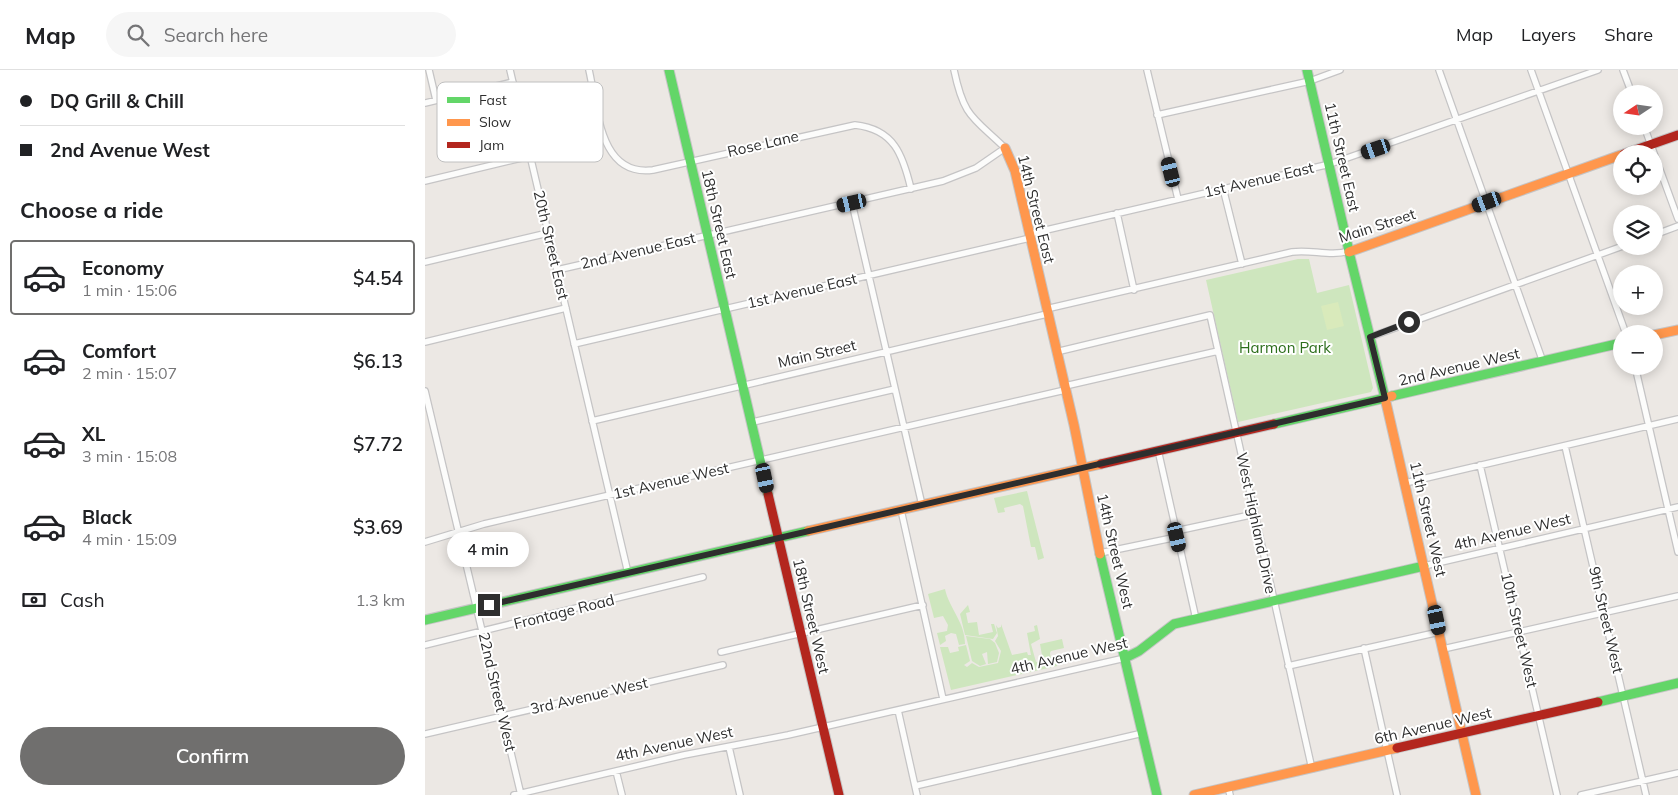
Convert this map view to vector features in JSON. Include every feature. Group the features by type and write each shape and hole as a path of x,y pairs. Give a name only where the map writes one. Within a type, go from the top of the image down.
{"street":[{"path":"425,103 436,100 429,70"},
{"name":"20th Street East","path":"510,70 513,82"},
{"name":"18th Street East","path":"669,70 744,385"},
{"name":"14th Street East","path":"954,70 959,92 968,113 1005,148 1015,170 1047,311"},
{"path":"1147,70 1178,199"},
{"name":"11th Street East","path":"1307,70 1349,250"},
{"path":"1157,115 1310,81 1340,70"},
{"path":"1439,70 1543,362"},
{"path":"1531,70 1623,325"},
{"name":"1st Avenue East","path":"574,344 869,276 1117,213 1330,164 1598,70"},
{"path":"1623,70 1629,85"},
{"name":"Rose Lane","path":"603,130 610,152 620,164 644,171 841,127 855,125 871,126 883,132 900,152 911,189"},
{"path":"1648,135 1678,219"},
{"name":"Main Street","path":"1651,144 1678,135"},
{"name":"2nd Avenue East","path":"557,270 911,189 965,174 1005,148"},
{"name":"Main Street","path":"592,421 887,352 1242,264 1301,251 1339,254 1613,158"},
{"path":"425,181 505,162"},
{"name":"20th Street East","path":"531,162 628,572"},
{"path":"1223,188 1242,264"},
{"path":"852,203 922,505"},
{"path":"1117,213 1134,290"},
{"path":"1663,232 1678,226"},
{"path":"425,262 548,233"},
{"name":"11th Street West","path":"1349,250 1405,482 1476,795"},
{"path":"1370,337 1613,250"},
{"path":"425,342 566,308"},
{"name":"14th Street West","path":"1047,311 1083,468 1100,554 1157,795"},
{"name":"West Highland Drive","path":"1056,352 1210,314 1273,602 1312,769"},
{"path":"1663,333 1678,330"},
{"name":"2nd Avenue West","path":"425,620 1613,345"},
{"name":"1st Avenue West","path":"425,542 459,531 1218,351"},
{"path":"1637,375 1678,552"},
{"name":"18th Street West","path":"744,385 839,795"},
{"path":"753,422 895,389"},
{"name":"22nd Street West","path":"425,391 521,794"},
{"path":"1405,482 1678,419"},
{"path":"425,422 432,420"},
{"name":"9th Street West","path":"1565,446 1646,795"},
{"path":"1158,450 1196,619"},
{"name":"10th Street West","path":"1480,465 1557,795"},
{"name":"4th Avenue West","path":"514,795 1125,658 1139,653 1158,633 1167,627 1196,619 1678,507"},
{"path":"901,510 943,699"},
{"path":"1100,554 1255,514"},
{"name":"Frontage Road","path":"425,645 703,577"},
{"path":"1443,649 1678,596"},
{"path":"721,652 923,605"},
{"path":"1288,666 1439,632"},
{"path":"1364,648 1397,795"},
{"name":"3rd Avenue West","path":"425,734 723,665"},
{"name":"6th Avenue West","path":"1194,795 1229,791 1312,769 1678,683"},
{"path":"898,710 917,795"},
{"path":"915,786 1143,733"},
{"path":"729,747 740,795"},
{"path":"616,771 622,795"},
{"path":"1581,795 1678,773"}],"green space":[{"name":"Harmon Park","path":"1298,259 1309,259 1317,293 1349,285 1373,388 1371,392 1238,422 1206,280"},
{"path":"1338,302 1344,326 1327,330 1321,306"},
{"path":"1027,491 1044,558 1038,560 1035,547 1031,547 1023,506 1020,504 1004,508 1005,512 998,513 994,498"},
{"path":"945,589 960,622 965,644 959,645 956,634 951,633 945,636 946,641 940,645 937,633 947,631 948,625 943,616 934,618 928,594"},
{"path":"968,605 970,612 966,613 968,623 977,622 979,635 993,632 991,624 994,624 997,633 993,639 965,635 960,614"},
{"path":"1001,624 1012,655 1027,652 1028,655 1031,655 1027,633 1035,631 1034,626 1037,625 1040,639 1031,644 1036,662 1043,661 1040,644 1062,639 1064,648 1051,651 1050,653 1051,660 1056,659 1057,666 951,690 940,647 948,647 950,653 959,651 958,647 966,645 970,661 964,665 967,667 972,663 979,667 998,663 1001,651 995,641 998,636 996,625 998,628 1001,627"},
{"path":"966,636 990,639 995,643 999,653 997,662 988,664 987,652 982,654 986,664 980,666 972,661"}],"traffic: fast":[{"path":"669,70 768,494"},
{"path":"1307,70 1349,251"},
{"path":"1274,424 1385,398 1349,252"},
{"path":"1392,396 1613,345"},
{"path":"425,620 808,531"},
{"path":"1100,554 1157,795"},
{"path":"1125,658 1139,651 1174,624 1424,566"},
{"path":"1598,702 1678,683"}],"traffic: slow":[{"path":"1005,148 1015,171 1074,425 1100,554"},
{"path":"1349,252 1613,158"},
{"path":"1663,333 1678,330"},
{"path":"1392,396 1385,398 1476,795"},
{"path":"808,531 1101,464"},
{"path":"1194,795 1397,748"}],"traffic: jam":[{"path":"1650,145 1678,135"},
{"path":"1101,464 1274,424"},
{"path":"768,494 839,795"},
{"path":"1397,748 1598,702"}],"route":[{"path":"489,605 1385,398 1370,337 1409,322"}]}
